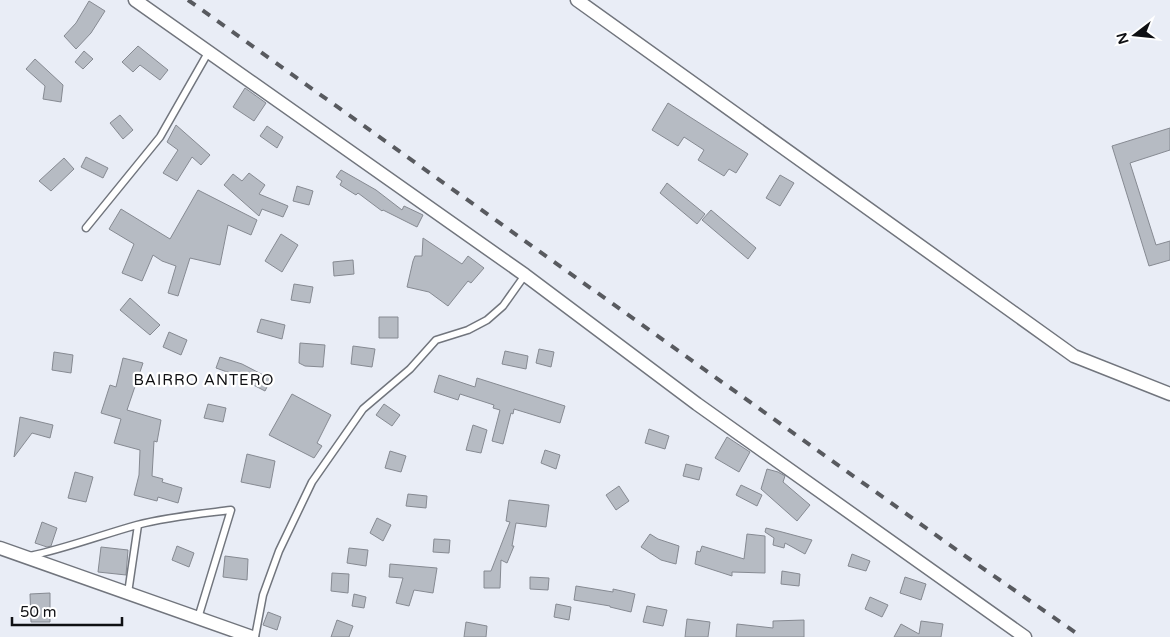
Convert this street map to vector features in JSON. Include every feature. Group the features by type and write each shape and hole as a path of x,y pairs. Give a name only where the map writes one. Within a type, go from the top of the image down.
{"street":[{"path":"136,0 525,275 697,404 1024,637"},
{"path":"577,0 1074,356 1170,394"},
{"path":"0,548 252,637"}],"lane":[{"path":"86,228 160,137 209,52"},
{"path":"255,637 263,595 278,551 312,482 363,409 410,369 436,340 468,330 488,320 503,306 525,275"},
{"path":"26,557 57,550 138,525 195,514 231,510 198,618"},
{"path":"128,593 138,525"}],"building":[{"path":"89,1 105,11 91,33 76,49 64,36 76,23"},
{"path":"138,46 168,70 160,80 140,65 133,72 122,62"},
{"path":"84,51 93,59 83,69 75,62"},
{"path":"35,59 63,85 61,102 43,99 45,86 26,69"},
{"path":"245,88 266,103 254,121 233,107"},
{"path":"668,103 748,154 736,173 729,169 724,176 698,160 704,150 684,137 678,146 652,130"},
{"path":"120,115 133,130 123,139 110,123"},
{"path":"176,125 210,155 201,165 192,157 177,181 163,173 178,150 167,142"},
{"path":"267,126 283,137 277,148 260,136"},
{"path":"1170,128 1170,150 1130,163 1156,245 1170,241 1170,260 1149,266 1112,146"},
{"path":"86,157 108,168 103,178 81,167"},
{"path":"64,158 74,169 51,191 39,181"},
{"path":"341,170 376,190 402,210 404,206 423,215 417,227 382,211 358,193 356,195 340,185 342,181 336,177"},
{"path":"249,173 265,185 259,194 288,206 283,217 262,209 259,216 224,185 233,174 242,181"},
{"path":"780,175 794,183 780,206 766,198"},
{"path":"667,183 705,214 697,224 660,193"},
{"path":"297,186 313,191 309,205 293,201"},
{"path":"198,190 257,220 251,235 228,225 220,265 190,258 178,296 168,293 176,266 162,261 153,255 142,281 122,273 134,244 109,229 121,209 170,239"},
{"path":"711,210 756,248 748,259 702,220"},
{"path":"281,234 298,245 282,272 265,261"},
{"path":"423,238 462,264 468,256 484,268 471,283 468,281 448,306 429,292 407,287 415,256 422,256"},
{"path":"353,260 354,274 334,276 333,262"},
{"path":"294,284 313,287 310,303 291,300"},
{"path":"130,298 160,325 150,335 120,310"},
{"path":"379,317 398,317 398,338 379,338"},
{"path":"261,319 285,325 282,339 257,332"},
{"path":"169,332 187,340 181,355 163,347"},
{"path":"300,343 325,345 323,367 305,366 299,363"},
{"path":"353,346 375,349 372,367 351,364"},
{"path":"539,349 554,352 551,367 536,363"},
{"path":"505,351 528,356 526,369 502,364"},
{"path":"54,352 73,355 71,373 52,370"},
{"path":"220,357 242,364 271,379 265,391 216,368"},
{"path":"123,358 143,363 127,410 161,420 157,442 154,441 152,476 163,479 162,482 182,488 178,503 158,497 157,501 134,495 139,475 140,450 114,443 121,419 101,413 110,385 116,387"},
{"path":"439,375 475,387 477,378 565,406 560,423 514,409 513,414 511,413 503,444 492,441 500,410 493,408 494,405 460,394 458,400 434,392"},
{"path":"292,394 331,415 317,443 322,446 314,458 269,435"},
{"path":"208,404 226,408 223,422 204,418"},
{"path":"384,404 400,415 392,426 376,415"},
{"path":"20,417 53,425 50,438 32,433 14,457"},
{"path":"473,425 487,430 481,453 466,450"},
{"path":"649,429 669,436 665,449 645,443"},
{"path":"727,437 750,452 739,472 715,458"},
{"path":"545,450 560,455 556,469 541,463"},
{"path":"390,451 406,456 401,472 385,468"},
{"path":"247,454 275,461 270,488 241,482"},
{"path":"686,464 702,468 699,480 683,476"},
{"path":"767,469 785,476 783,482 810,505 797,521 761,489"},
{"path":"75,472 93,477 86,502 68,498"},
{"path":"741,485 762,495 757,506 736,495"},
{"path":"619,486 629,501 616,510 606,495"},
{"path":"408,494 427,496 426,508 406,506"},
{"path":"509,500 549,505 546,527 516,523 512,546 514,546 507,563 501,560 500,588 484,588 484,571 491,571 510,522 506,521"},
{"path":"377,518 391,525 383,541 370,533"},
{"path":"42,522 57,528 51,546 47,547 35,543"},
{"path":"766,528 812,540 805,554 785,543 784,548 773,545 774,538 765,532"},
{"path":"650,534 658,539 679,546 676,564 661,560 641,547"},
{"path":"747,534 765,536 765,573 732,572 732,576 695,564 697,551 700,552 702,546 744,559"},
{"path":"434,539 450,540 449,553 433,552"},
{"path":"177,546 194,553 189,567 172,560"},
{"path":"101,547 128,550 126,575 98,572"},
{"path":"349,548 368,550 366,566 347,563"},
{"path":"852,554 870,561 866,571 848,566"},
{"path":"225,556 248,559 247,580 223,577"},
{"path":"390,564 437,568 433,593 414,590 409,606 396,603 403,578 389,577"},
{"path":"782,571 800,574 799,586 781,584"},
{"path":"332,573 349,574 348,593 331,591"},
{"path":"530,577 549,578 548,590 530,589"},
{"path":"905,577 926,584 921,600 900,593"},
{"path":"576,586 613,592 613,589 635,594 631,612 610,606 574,600"},
{"path":"50,593 50,622 31,622 30,594"},
{"path":"354,594 366,597 364,608 352,606"},
{"path":"870,597 888,605 882,617 865,609"},
{"path":"556,604 571,607 569,620 554,617"},
{"path":"647,606 667,610 663,626 643,622"},
{"path":"268,612 281,617 277,630 263,625"},
{"path":"687,619 710,622 708,637 685,637"},
{"path":"337,620 353,626 349,637 331,637"},
{"path":"804,620 804,637 736,637 737,624 773,628 773,621"},
{"path":"921,621 943,624 941,637 894,637 901,624 919,634"},
{"path":"466,622 487,626 486,637 464,637"}],"railway":[{"path":"188,0 968,558 1082,637"}],"district":[{"name":"BAIRRO ANTERO","path":"204,380"}]}
